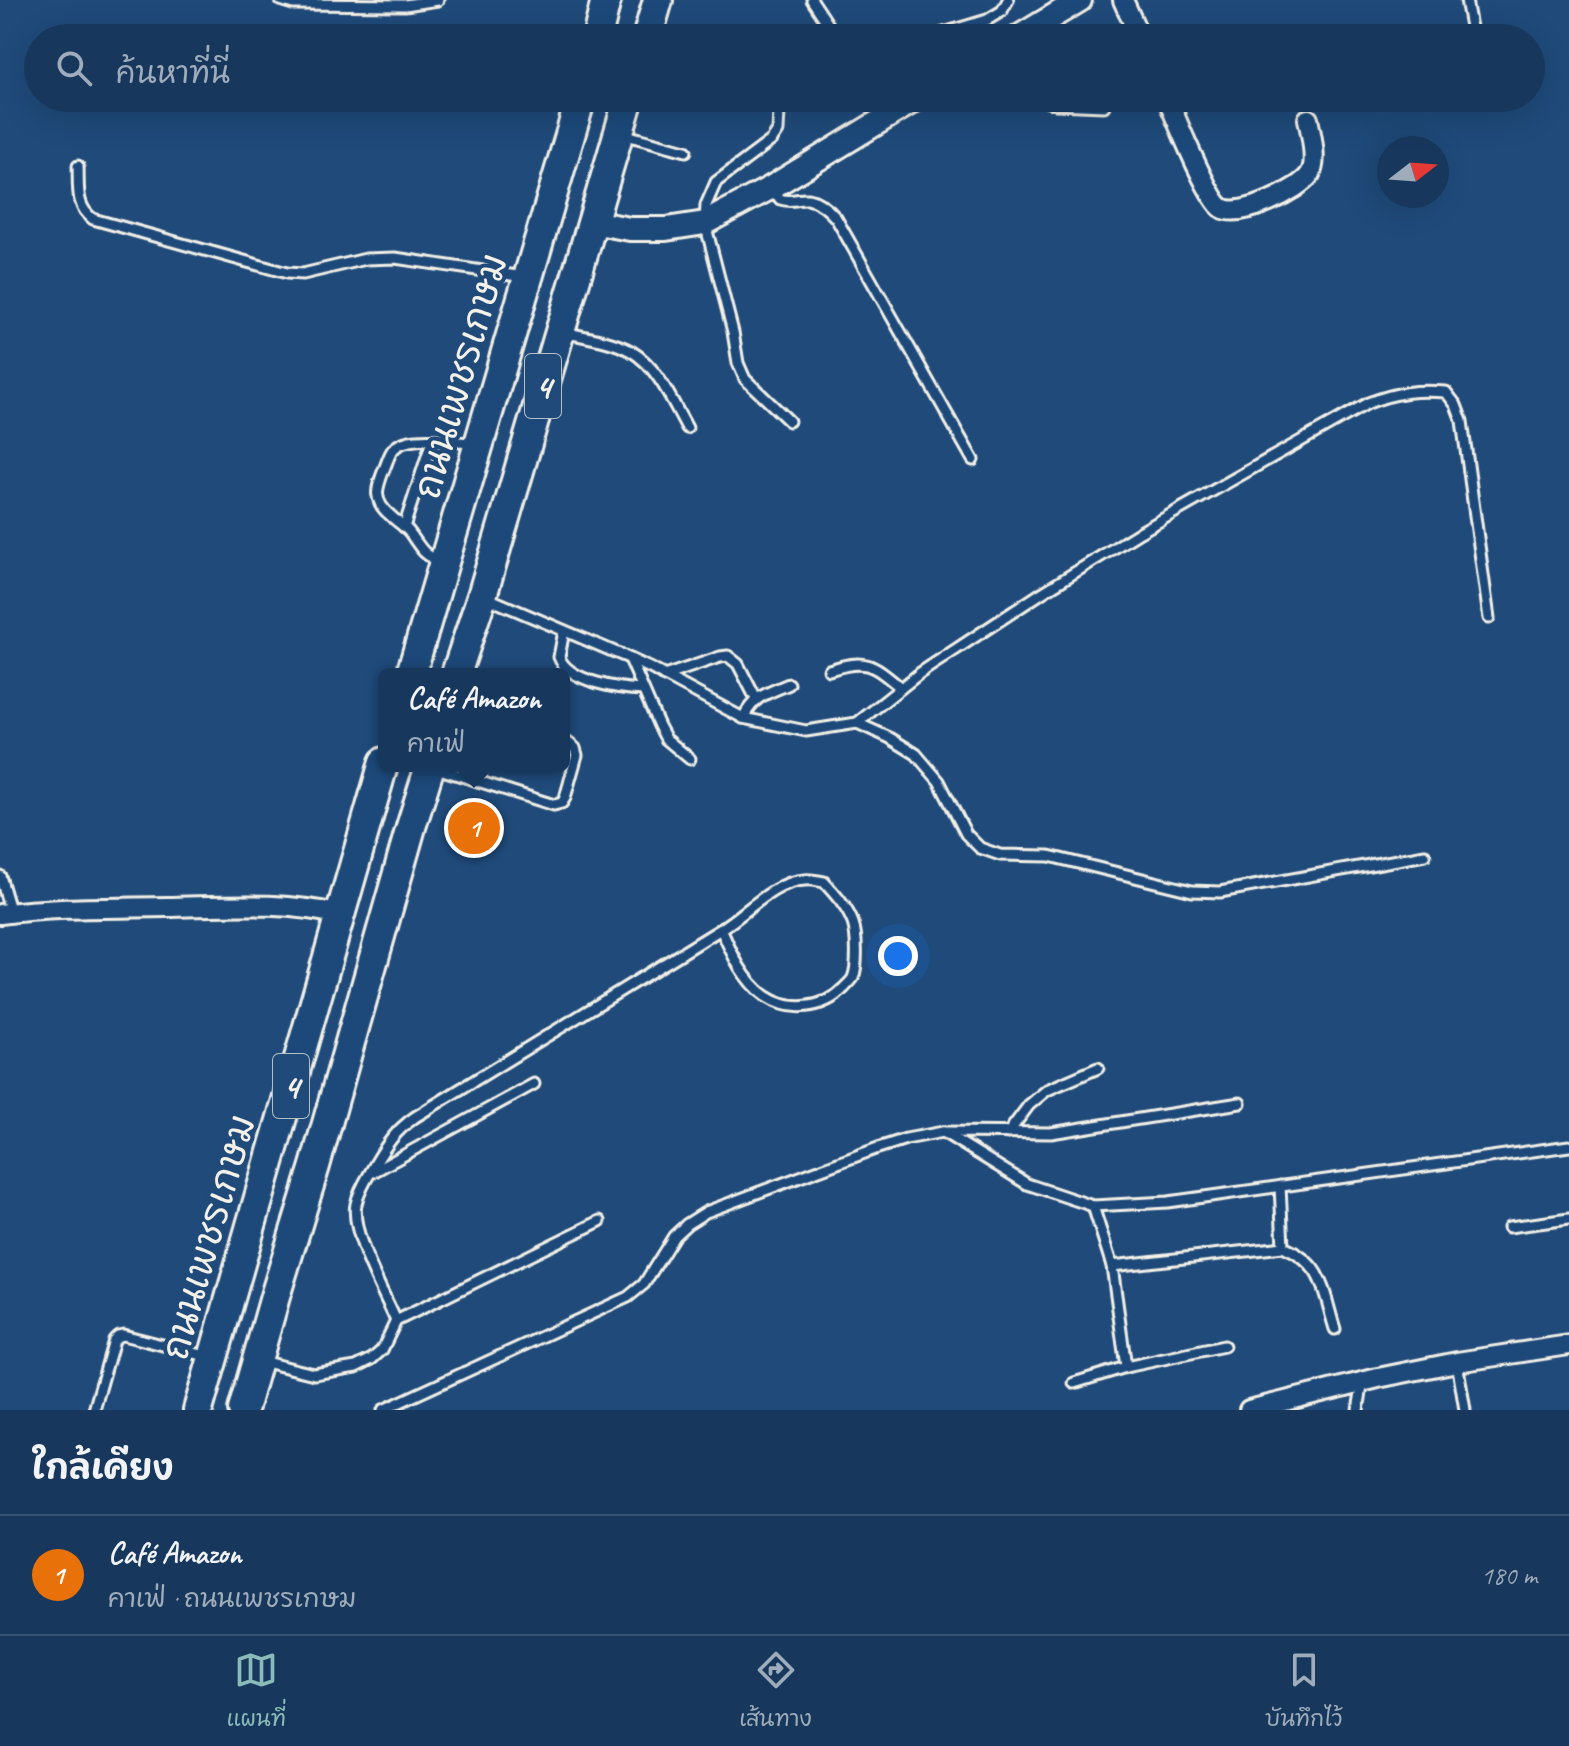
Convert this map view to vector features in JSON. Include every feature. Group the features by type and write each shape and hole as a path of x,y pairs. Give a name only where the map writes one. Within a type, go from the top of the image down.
{"main road":[{"path":"600,24 606,0"},
{"path":"651,24 658,0"},
{"name":"ถนนเพชรเกษม","path":"413,668 577,112"},
{"name":"4","path":"460,668 625,112"},
{"name":"ถนนเพชรเกษม","path":"198,1410 381,772"},
{"name":"4","path":"243,1410 428,772"}],"street":[{"path":"1040,24 1080,0"},
{"path":"1123,0 1134,24"},
{"path":"592,222 630,229 666,229 705,223 772,187 895,112"},
{"path":"1173,112 1208,189 1220,207 1231,211 1252,208 1296,187 1311,173 1313,162 1308,119"},
{"path":"5,914 276,906 340,915"},
{"path":"1249,1410 1283,1406 1363,1381 1457,1362 1569,1345"}],"lane":[{"path":"280,0 293,4 405,5 438,0"},
{"path":"812,0 828,24"},
{"path":"974,24 1002,11 1008,0"},
{"path":"1466,0 1470,24"},
{"path":"779,112 778,131 772,140 716,182 706,205 705,223 738,363 745,379 789,421"},
{"path":"618,133 686,151"},
{"path":"78,166 80,204 83,212 93,219 287,273 303,274 366,259 395,258 527,278"},
{"path":"772,187 780,199 793,202 808,199 826,207 836,218 973,460"},
{"path":"559,332 613,344 643,360 667,390 687,428"},
{"path":"482,596 630,659 743,718 806,731 857,723 920,673 1140,532 1368,403 1392,394 1419,390 1446,392 1456,405 1462,421 1489,618"},
{"path":"445,564 428,556 404,527 385,511 379,503 379,484 397,446 412,441 480,444"},
{"path":"404,527 432,441"},
{"path":"564,631 559,657 565,668"},
{"path":"664,676 728,656 738,664 756,699"},
{"path":"630,659 666,739 690,759"},
{"path":"829,670 859,663 878,669 901,688"},
{"path":"570,672 614,688 643,690"},
{"path":"743,718 756,699 789,684"},
{"path":"857,723 916,754 939,781 966,834 980,848 1000,855 1049,856 1192,891 1220,892 1425,855"},
{"path":"449,772 554,805 562,803 565,798 577,755 570,744"},
{"path":"478,781 481,772"},
{"path":"0,876 5,914"},
{"path":"396,1321 359,1236 356,1206 362,1188 389,1141 401,1127 721,929 764,897 804,879 824,882 840,900 853,924 857,955 853,979 838,994 814,1006 784,1006 765,996 747,978 721,929"},
{"path":"1008,1133 1029,1105 1047,1090 1098,1068"},
{"path":"370,1174 534,1084"},
{"path":"383,1410 628,1297 644,1284 674,1236 706,1212 878,1148 943,1132 1051,1133 1240,1103"},
{"path":"943,1132 1027,1184 1093,1206 1168,1202 1569,1146"},
{"path":"1280,1186 1283,1247"},
{"path":"1093,1206 1112,1266 1126,1367"},
{"path":"1509,1227 1569,1219"},
{"path":"258,1360 314,1374 356,1367 382,1350 396,1321 600,1221"},
{"path":"1112,1266 1283,1247 1299,1254 1318,1275 1335,1329"},
{"path":"94,1410 114,1340 118,1336 213,1358"},
{"path":"1074,1383 1126,1367 1224,1346"},
{"path":"1457,1362 1465,1410"},
{"path":"1358,1410 1363,1381"}],"place":[{"name":"Café Amazon","path":"474,828"}]}
